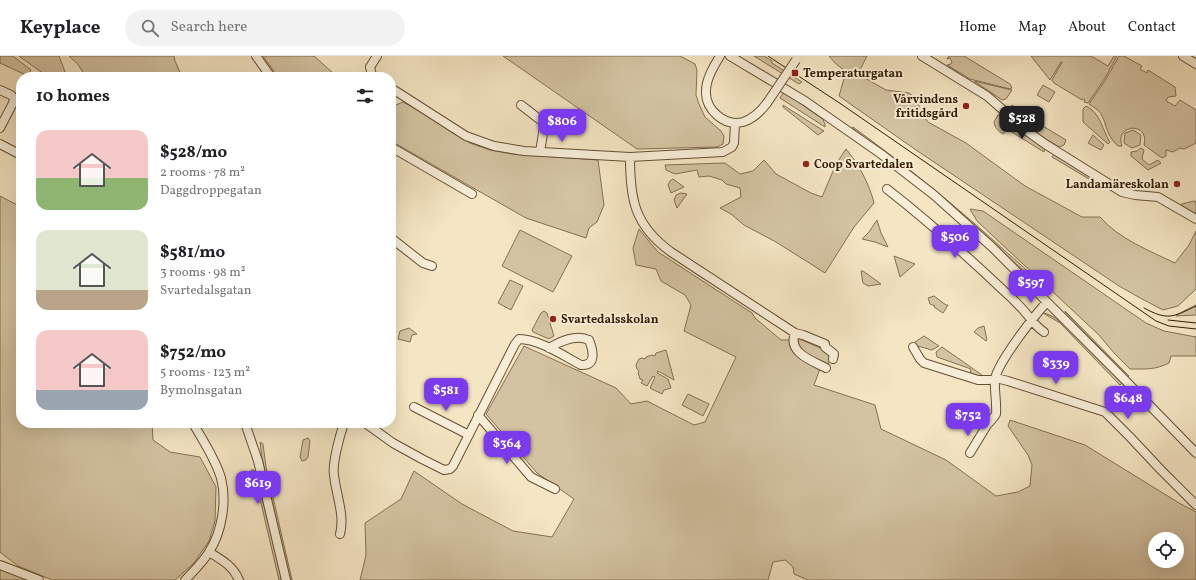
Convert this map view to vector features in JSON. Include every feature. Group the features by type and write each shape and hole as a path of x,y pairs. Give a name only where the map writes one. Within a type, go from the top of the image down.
{"street":[{"path":"256,56 267,72"},
{"path":"371,72 370,68 377,56"},
{"path":"720,56 707,84 707,98 710,107 715,114 728,122 735,123 743,122 761,111 798,58"},
{"path":"730,56 806,101 919,183 992,247 1196,453"},
{"path":"922,56 987,96 1027,131 1048,146 1122,192 1158,197 1196,219"},
{"path":"1183,56 1195,63"},
{"path":"0,90 14,98 13,103 0,128"},
{"path":"396,91 466,136 494,146 540,152 630,156 728,151 734,143 735,123"},
{"path":"521,105 543,122 544,127 540,152"},
{"path":"0,144 16,152"},
{"path":"396,150 472,194"},
{"path":"630,156 631,189 634,204 646,229 654,238 671,252 794,333 825,344 826,347 834,354 833,359"},
{"path":"887,189 960,249 1016,301 1032,320 1034,325 1044,332"},
{"path":"396,242 423,263 432,266"},
{"path":"970,453 987,425 996,414 996,378 1002,364 1032,320 1047,302"},
{"path":"794,333 793,341 797,352 826,368"},
{"path":"372,428 422,459 444,470 450,469 453,466 478,415 519,339 526,339 549,348 581,365 591,363 593,358 589,340 582,337 571,338 549,348"},
{"path":"913,347 918,357 924,363 978,380 989,380 996,378 1098,408 1106,413 1160,470 1196,505"},
{"path":"414,407 469,435"},
{"path":"478,415 531,477 555,489"},
{"path":"185,580 209,552 219,530 224,502 222,485 212,456 196,428"},
{"path":"248,428 258,462 286,580"},
{"path":"340,534 343,524 333,474 338,442 342,428"},
{"path":"209,552 233,568 239,580"},
{"path":"0,565 39,580"}],"shaded area":[{"path":"0,56 13,56 31,70 30,72 19,72 0,63"},
{"path":"19,56 59,56 65,72 41,72"},
{"path":"69,56 174,56 180,72 83,72"},
{"path":"263,56 314,56 332,72 274,72"},
{"path":"503,56 680,56 695,64 697,70 696,95 699,104 705,117 721,131 724,136 723,144 717,147 637,149"},
{"path":"754,56 764,56 772,61 772,63 802,82 799,84"},
{"path":"829,56 867,56 858,74 886,90 909,93 917,99 921,113 928,122 966,143 1025,186 1082,217 1100,217 1116,232 1155,254 1175,263 1189,245 1196,231 1196,289 1178,306 1163,310 1119,286 916,150 839,96 846,72"},
{"path":"949,56 964,56 1010,84 1012,88 1010,89 970,79 947,65 951,64 952,62 950,58 947,59"},
{"path":"1031,56 1091,56 1108,66 1114,56 1117,56 1105,78 1088,103 1054,83 1052,80 1062,62 1050,80"},
{"path":"1119,56 1124,56 1142,66 1140,69 1147,73 1148,70 1175,87 1176,96 1168,97 1166,101 1175,106 1180,100 1196,110 1196,143 1184,149 1180,148 1173,152 1166,150 1166,156 1162,158 1144,145 1144,137 1142,132 1138,129 1132,128 1123,133 1121,139 1122,146 1118,146 1113,141 1101,114 1089,104"},
{"path":"974,81 1012,90 1006,99 1002,100"},
{"path":"1043,85 1055,92 1049,102 1037,95"},
{"path":"784,92 824,120 825,127 780,98"},
{"path":"403,102 425,114 470,143 490,150 512,154 598,160 604,205 597,222 589,228 586,238 526,218 396,144 396,105"},
{"path":"783,105 824,131 818,135 783,107"},
{"path":"1012,105 1023,114 1066,140 1064,145 1059,147 1033,130 1021,120 1011,108"},
{"path":"1086,106 1098,117 1110,142 1108,144 1083,122 1083,109"},
{"path":"998,115 1004,115 1027,136 1045,148 1044,152 1007,129 1003,134 1000,132 996,128 994,122"},
{"path":"853,127 911,171 967,217 1024,267 1042,288 935,192 852,128"},
{"path":"1133,130 1141,135 1140,145 1132,148 1124,143 1125,133"},
{"path":"1093,135 1104,145 1101,150 1088,143"},
{"path":"1141,148 1144,150 1142,159 1149,165 1158,160 1161,163 1148,170 1131,156 1131,152 1137,151"},
{"path":"846,149 863,174 874,203 854,227 825,273 776,242 744,225 731,214 720,208 741,197 740,188 726,184 722,180 709,176 699,177 697,170 675,174 666,170 665,165 725,163 740,174 753,171 764,160 776,174 811,193 822,197 836,164"},
{"path":"1054,154 1095,180 1094,182 1052,157"},
{"path":"673,179 684,187 671,193 668,185"},
{"path":"681,193 687,194 677,208 674,200 676,195"},
{"path":"0,196 16,204 16,428 152,428 153,440 170,452 200,457 216,487 215,521 209,541 194,563 175,580 52,580 18,566 0,552"},
{"path":"1194,201 1196,202 1196,215 1180,206 1182,204"},
{"path":"970,209 983,211 1146,323 1164,331 1196,337 1196,356 1171,356 1169,363 1159,367 1150,369 1130,369 1099,335 977,221"},
{"path":"877,220 881,233 888,247 862,239"},
{"path":"639,229 658,252 752,313 755,318 781,340 802,340 827,351 826,353 831,357 828,364 822,363 814,385 875,405 881,429 946,460 996,496 1018,492 1030,486 1032,465 1028,455 1008,426 1010,420 1085,445 1196,512 1196,580 808,580 794,574 793,567 785,560 773,562 768,580 360,580 366,555 365,523 401,499 414,471 462,504 513,531 552,537 574,499 537,473 486,414 524,346 616,388 631,404 647,401 694,425 705,422 736,357 684,331 691,305 685,295 661,281 656,269 636,265 633,248"},
{"path":"520,230 572,256 553,292 502,266"},
{"path":"894,256 915,264 900,277"},
{"path":"861,271 881,284 868,286 863,283"},
{"path":"510,280 523,286 511,310 498,303"},
{"path":"934,296 948,305 943,313 934,307 935,306 930,304 928,298"},
{"path":"1196,305 1196,315 1176,316 1176,315"},
{"path":"544,311 547,313 554,336 549,339 533,332 532,330 541,313"},
{"path":"1065,312 1129,376 1128,377"},
{"path":"1043,313 1061,322 1073,332 1123,382 1120,385 1060,323"},
{"path":"984,326 986,341 974,332 978,328"},
{"path":"409,328 417,334 412,335 410,342 398,339 400,331"},
{"path":"924,336 939,346 932,350 914,345 915,342"},
{"path":"942,347 982,375 982,377 970,374 971,369 937,357 936,352"},
{"path":"666,350 674,380 658,371 657,373 668,379 671,388 664,390 662,394 650,388 655,377 653,376 647,386 641,383 643,380 640,379 638,373 639,371 636,365 639,359 645,359 646,357 652,355 655,356 656,353"},
{"path":"688,394 709,404 703,416 682,405"},
{"path":"308,438 310,441 308,457 306,460 302,461 300,457 303,440"},
{"path":"260,442 263,444 266,467 292,580 290,580 262,458"},
{"path":"251,470 254,470 282,580 279,580 261,503"},
{"path":"0,568 29,580 0,580"}],"tram line":[{"path":"768,56 841,104 1156,321 1169,326 1196,329"},
{"path":"1144,308 1159,315 1170,316 1182,313 1196,306"},
{"path":"1168,320 1196,323"}],"place":[{"name":"Temperaturgatan","path":"795,73"},
{"name":"Vårvindens fritidsgård","path":"966,106"},
{"name":"Coop Svartedalen","path":"806,164"},
{"name":"Landamäreskolan","path":"1177,184"},
{"name":"Svartedalsskolan","path":"553,319"}]}
